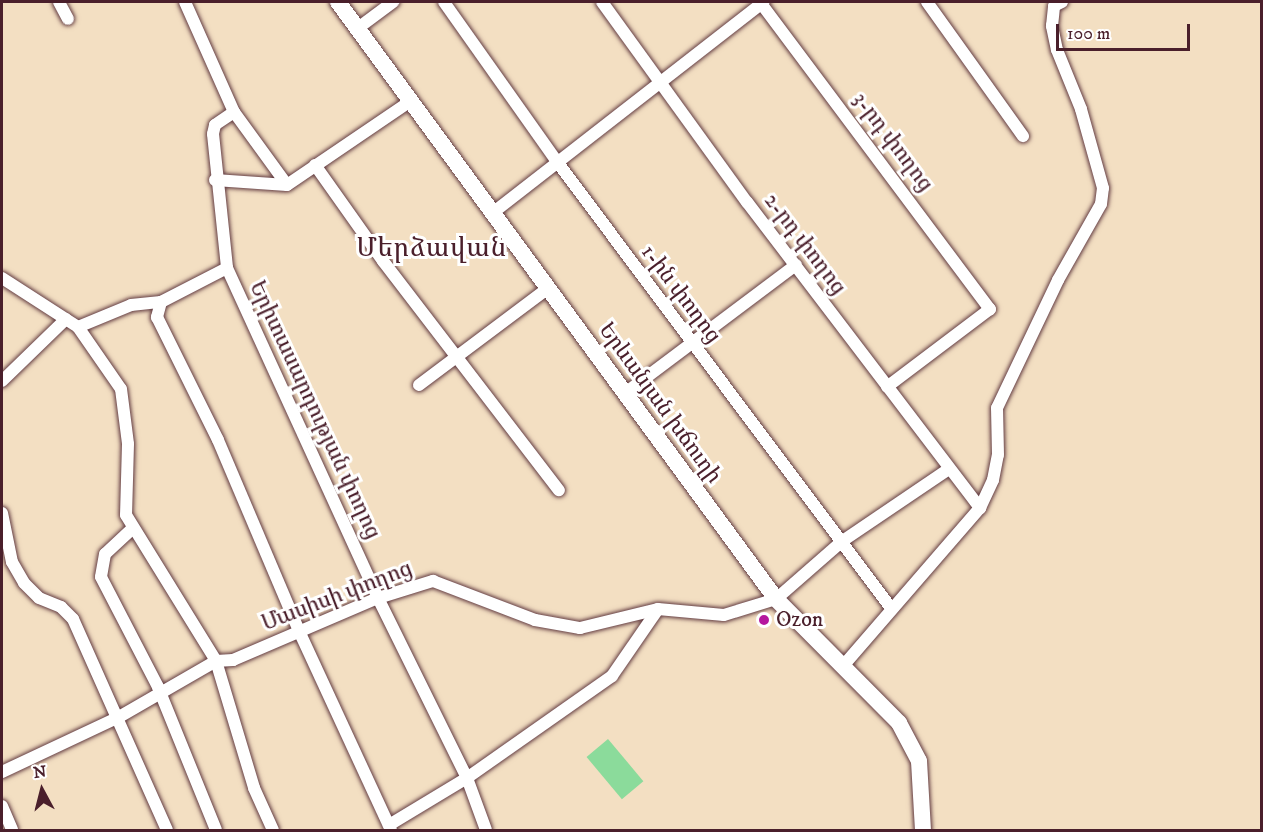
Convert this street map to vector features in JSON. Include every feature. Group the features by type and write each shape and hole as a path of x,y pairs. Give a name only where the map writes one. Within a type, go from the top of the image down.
{"main road":[{"name":"Երևանյան խճուղի","path":"338,2 495,211 624,394 776,599 899,723 919,761 923,831"}],"street":[{"path":"59,2 68,19"},
{"path":"185,2 234,112 287,185"},
{"path":"358,28 393,2"},
{"name":"1-ին փողոց","path":"444,2 558,163 692,345 891,608"},
{"name":"2-րդ փողոց","path":"602,2 658,83 949,469 981,508"},
{"path":"495,211 761,2"},
{"name":"3-րդ փողոց","path":"761,2 990,309 887,387"},
{"path":"927,2 1023,136"},
{"path":"843,666 891,608 967,528 981,508 999,455 997,408 1058,280 1101,204 1103,188 1081,109 1057,50 1052,26 1054,6 1062,2"},
{"path":"215,180 287,185 412,100"},
{"name":"Երիտասարդության փողոց","path":"234,112 215,125 213,134 215,180 227,268 378,598 467,778 486,831"},
{"path":"315,165 382,261 457,354 559,490"},
{"path":"624,394 796,265"},
{"path":"78,327 130,305 161,302 227,268"},
{"path":"2,278 78,327 121,389 128,444 126,515 216,661 254,788 273,831"},
{"path":"419,385 457,354 548,288"},
{"path":"161,302 157,317 218,441 299,631 390,828 467,778 612,676 658,609"},
{"path":"2,381 66,319"},
{"path":"776,599 841,542 949,469"},
{"path":"2,513 12,562 24,583 39,598 62,607 73,619 119,717 167,831"},
{"path":"133,528 105,554 100,570 159,694 216,831"},
{"name":"Մասիսի փողոց","path":"2,772 119,717 216,661 233,660 378,598 433,581 535,620 580,628 658,609 724,615 776,599"},
{"path":"2,806 12,831"}],"green space":[{"path":"608,739 643,781 622,799 587,757"}],"place":[{"name":"Ozon","path":"764,620"}],"district":[{"name":"Մերձավան","path":"432,249"}]}
